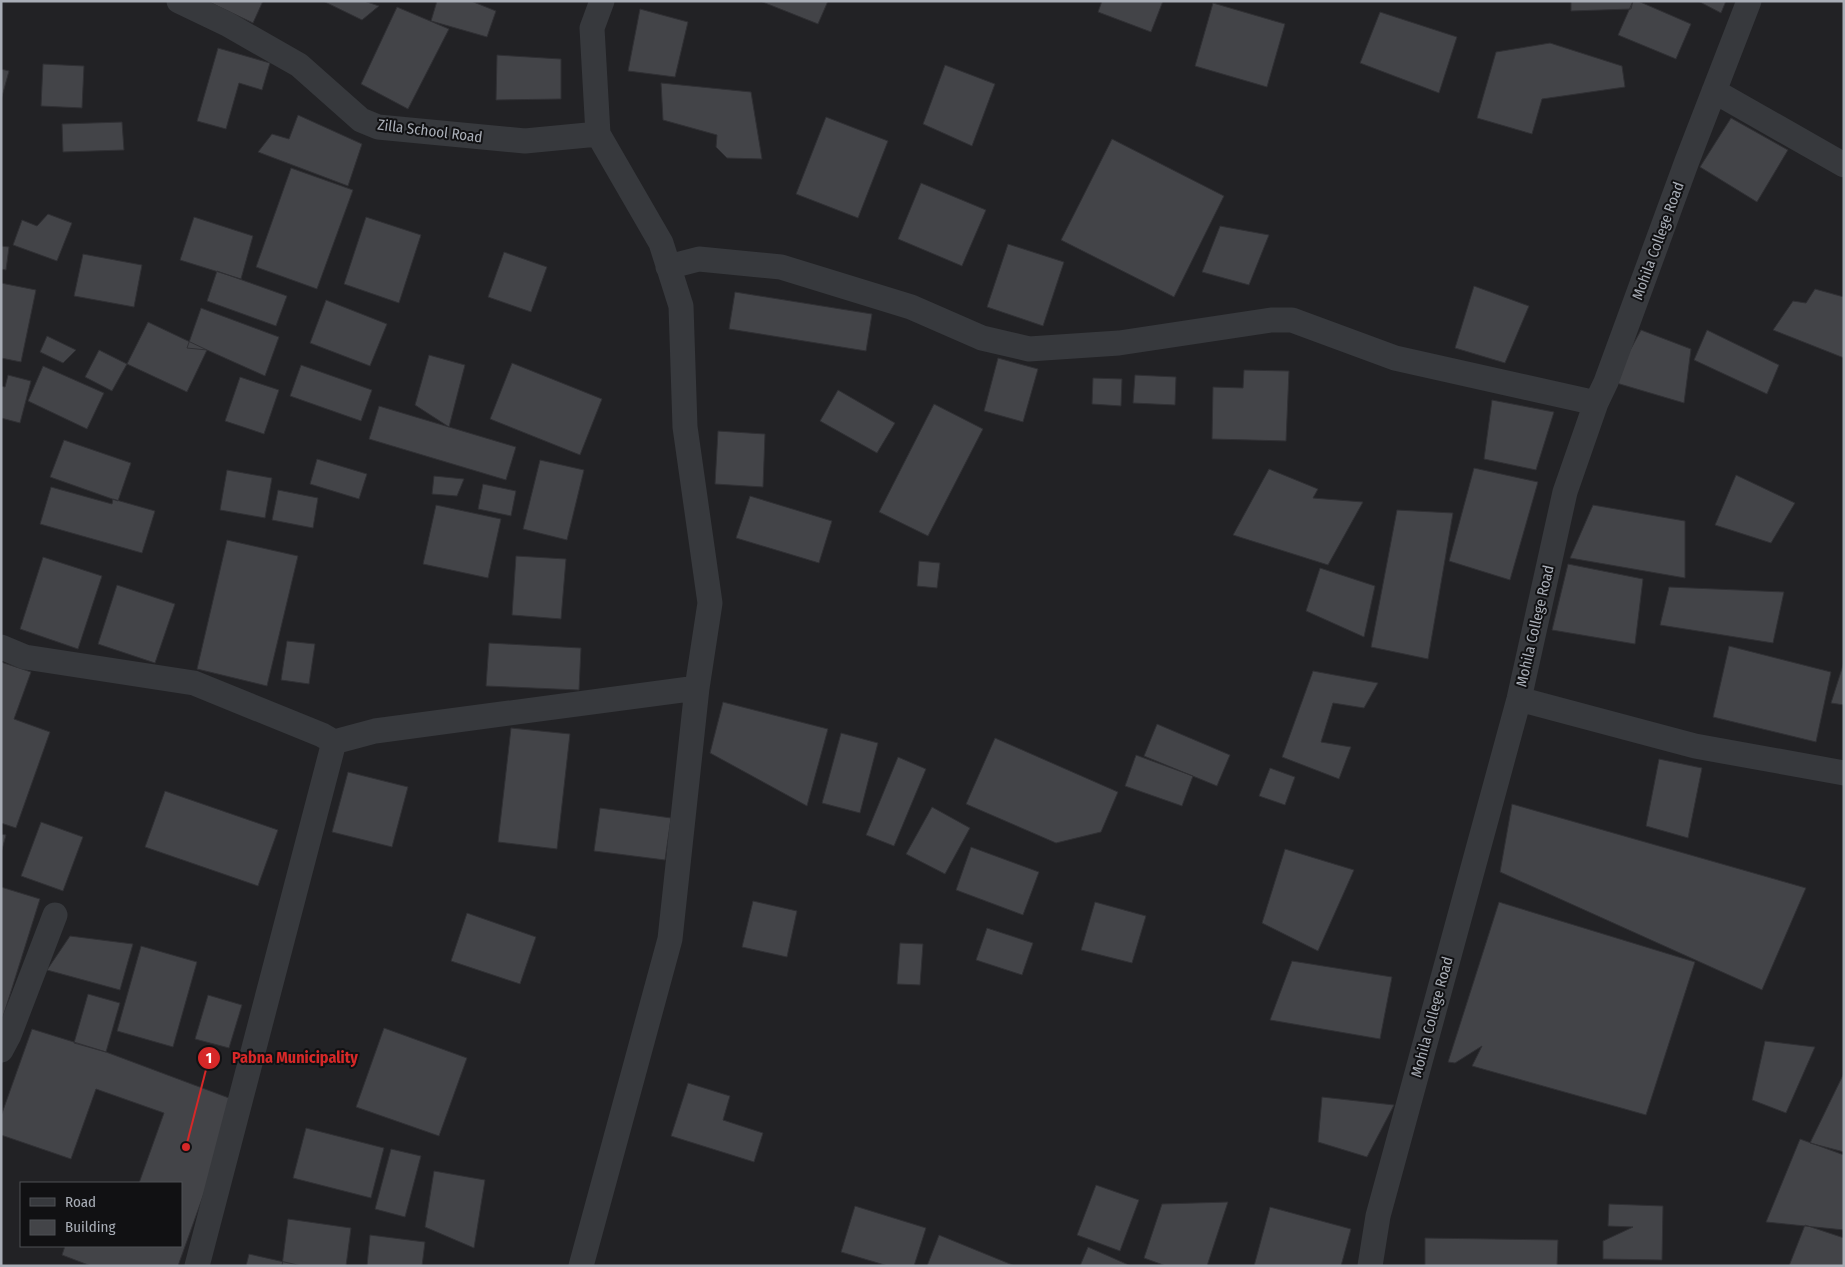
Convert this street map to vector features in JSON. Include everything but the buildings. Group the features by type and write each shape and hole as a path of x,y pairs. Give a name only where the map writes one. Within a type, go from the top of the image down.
{"street":[{"name":"Zilla School Road","path":"179,1 227,24 299,65 361,120 378,127 525,141 598,134"},
{"path":"581,1266 670,939 698,688 710,603 685,427 681,306 661,243 598,134 592,28 602,1"},
{"name":"Mohila College Road","path":"1370,1266 1378,1216 1519,699 1565,492 1596,403 1606,382 1749,1"},
{"path":"1714,91 1844,165"},
{"path":"668,267 699,259 781,267 911,307 982,338 1029,349 1119,343 1271,320 1292,320 1395,358 1596,403"},
{"path":"1,647 25,657 194,683 334,742 375,731 698,688"},
{"path":"1519,699 1694,746 1844,773"},
{"path":"197,1266 334,742"},
{"path":"1,1050 9,1035 55,915"}],"shaded area":[{"path":"1,1 1844,1 1844,1266 1,1266"}],"place":[{"name":"Pabna Municipality","path":"186,1147"}]}
